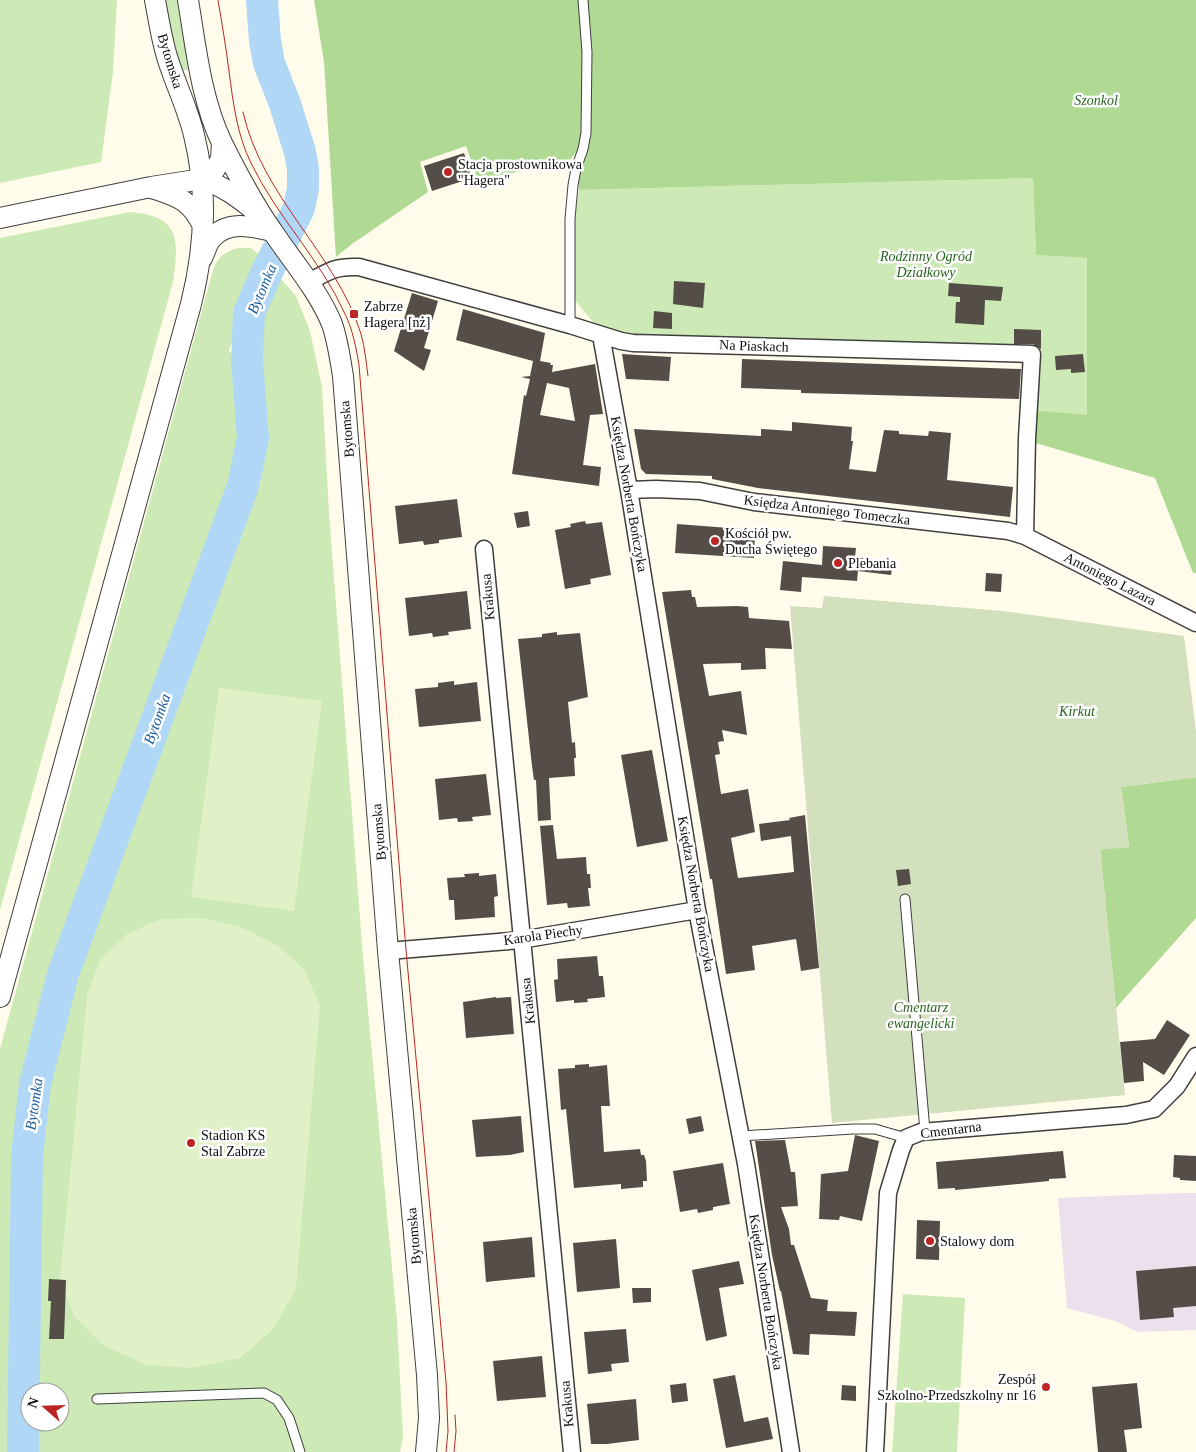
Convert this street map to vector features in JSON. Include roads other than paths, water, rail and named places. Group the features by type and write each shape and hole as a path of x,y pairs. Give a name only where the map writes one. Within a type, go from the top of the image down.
{"street":[{"name":"Bytomska","path":"0,997 191,304 200,261 203,227 202,179 194,134 160,30 156,0"},
{"name":"Bytomska","path":"188,0 204,92 211,117 222,143 267,224 322,303 332,326 339,354 388,951 427,1375 429,1418 426,1452"},
{"path":"0,218 150,187 202,179 214,171 221,159 222,143"},
{"name":"Bytomska","path":"202,179 232,193 267,224"},
{"path":"150,187 176,196 190,204 197,213 203,227"},
{"name":"Bytomska","path":"200,261 212,239 223,230 239,225 267,224"},
{"name":"Na Piaskach","path":"305,277 343,267 359,267 601,335 634,342 1032,354 1027,438 1025,536"},
{"name":"Księdza Norberta Bończyka","path":"601,335 630,490 697,910 741,1136 791,1452"},
{"name":"Księdza Antoniego Tomeczka","path":"630,490 700,491 754,502 1008,531 1025,536"},
{"name":"Antoniego Lazara","path":"1025,536 1196,622"},
{"name":"Krakusa","path":"484,549 521,940 542,1127 572,1452"},
{"name":"Karola Piechy","path":"388,951 521,940 697,910"},
{"name":"Cmentarna","path":"875,1452 888,1193 900,1150 906,1138 926,1131 1126,1115 1154,1108 1177,1086 1196,1056"}],"lane":[{"path":"570,325 570,219 572,185 586,133 587,52 583,0"},
{"path":"904,899 926,1131"},
{"path":"741,1136 852,1129 875,1130 906,1138"},
{"path":"97,1399 264,1393 277,1400 289,1418 300,1452"}],"waterway":[{"name":"Bytomka","path":"23,1452 27,1156 35,1084 63,974 243,486 253,438 247,360 249,313 299,208 303,188 303,169 300,152 285,104 269,63 265,41 262,0"}],"tram line":[{"path":"218,0 234,106 246,152 273,202 312,257 335,294 350,326 359,365 406,950 446,1382 448,1431 446,1452"},
{"path":"243,112 252,143 266,172 335,277 350,305 361,334 368,376"},
{"path":"454,1452 455,1415"}],"place":[{"name":"Stacja prostownikowa \"Hagera\"","path":"448,172"},
{"name":"Zabrze Hagera [nż]","path":"354,314"},
{"name":"Kościół pw. Ducha Świętego","path":"715,541"},
{"name":"Plebania","path":"838,563"},
{"name":"Stadion KS Stal Zabrze","path":"191,1143"},
{"name":"Stalowy dom","path":"930,1241"},
{"name":"Zespół Szkolno-Przedszkolny nr 16","path":"1046,1387"}],"park label":[{"name":"Szonkol","path":"1096,100"},
{"name":"Rodzinny Ogród Działkowy","path":"926,264"},
{"name":"Kirkut","path":"1077,711"},
{"name":"Cmentarz ewangelicki","path":"921,1016"}]}
